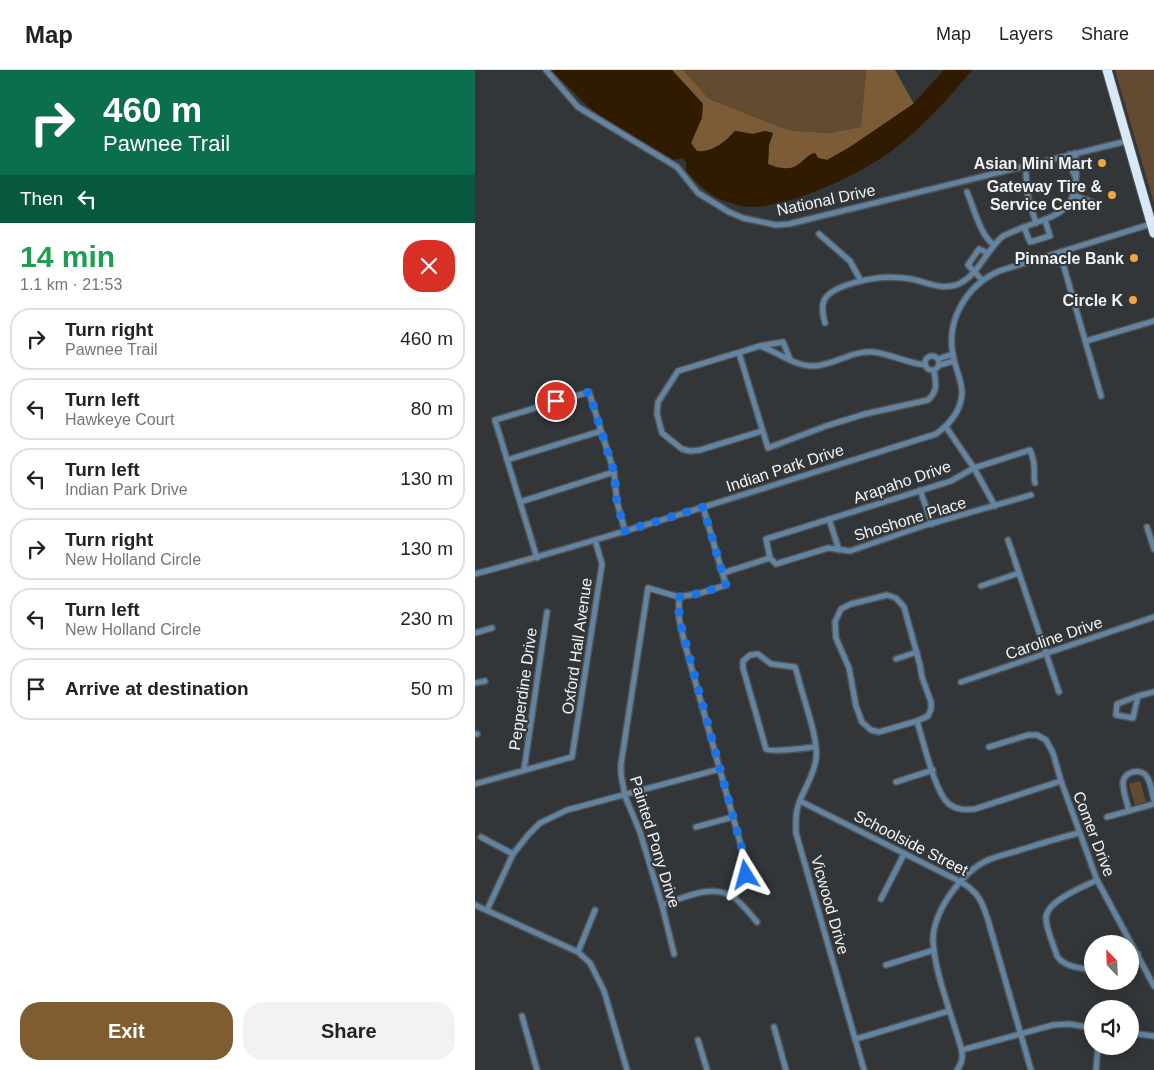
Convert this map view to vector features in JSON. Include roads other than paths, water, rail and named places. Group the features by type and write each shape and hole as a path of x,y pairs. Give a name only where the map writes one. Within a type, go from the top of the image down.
{"highway":[{"path":"1107,70 1153,229"}],"street":[{"name":"National Drive","path":"546,70 578,107 677,167 698,193 729,212 743,218 776,225 789,224 1127,141"},
{"path":"825,324 822,302 826,296 836,289 861,281 883,276 910,279 942,288 963,282 974,271 993,245 1003,236 1058,215 1067,207 1075,189 1073,154"},
{"path":"1026,174 1028,197 1036,223"},
{"path":"967,192 983,232 988,241 993,245"},
{"path":"1073,195 1092,202"},
{"path":"1024,227 1030,242 1050,236 1045,220"},
{"path":"995,506 974,468 946,427 958,411 962,392 951,342 955,316 972,288 999,272 1061,253 1153,229"},
{"path":"819,234 850,261 861,281"},
{"path":"983,280 969,265 979,249 988,253"},
{"path":"1061,253 1101,396"},
{"path":"1086,341 1154,321"},
{"path":"762,430 690,452 682,449 662,433 657,414 658,402 678,371 760,346 783,342 789,359"},
{"path":"760,346 801,365 815,366 847,356 871,352 925,365 928,370 934,371 939,362 953,354"},
{"name":"Indian Park Drive","path":"739,353 769,448 834,423 928,400 937,387 934,371"},
{"path":"925,365 926,360 930,356 939,362 954,360"},
{"path":"537,558 495,420 516,413 589,392 614,472 617,502 625,531"},
{"name":"Indian Park Drive","path":"475,574 537,558 703,507 936,434 946,427"},
{"path":"507,460 601,431"},
{"name":"Arapaho Drive","path":"771,558 765,539 951,481 974,468 1030,450 1034,463 1033,477 1035,484"},
{"path":"520,502 614,472"},
{"path":"921,490 932,524"},
{"name":"Shoshone Place","path":"771,558 775,564 828,548 850,551 932,524 1031,495"},
{"path":"703,507 726,585 701,593 679,597 679,618 745,860 746,875 742,886 734,897"},
{"path":"829,519 839,550"},
{"path":"1147,527 1154,548"},
{"name":"Oxford Hall Avenue","path":"524,770 573,757 602,564 595,540"},
{"path":"1008,540 1059,692"},
{"path":"723,572 771,558"},
{"path":"981,586 1019,572"},
{"name":"Painted Pony Drive","path":"674,954 662,905 640,832 625,796 621,764 648,588 679,597"},
{"path":"887,595 896,598 904,607 917,652 922,677 931,702 931,710 928,716 879,732 871,730 863,722 856,706 846,656 836,638 835,622 841,609 871,598 887,595"},
{"name":"Pepperdine Drive","path":"524,770 547,612"},
{"name":"Caroline Drive","path":"961,682 1154,617"},
{"path":"475,632 492,628"},
{"path":"896,659 917,652"},
{"path":"758,654 771,664 795,667 815,747 788,749 777,752 770,752 766,749 743,668 743,661 750,655 758,654"},
{"path":"475,684 485,681"},
{"path":"1138,696 1133,718 1116,715 1117,704 1138,696 1154,692"},
{"path":"917,721 943,797 957,809 975,809 1061,781"},
{"name":"Comer Drive","path":"989,747 1028,735 1037,735 1046,740 1053,753 1061,781 1097,880 1127,935"},
{"name":"Vicwood Drive","path":"815,747 816,758 814,767 800,801 796,817 796,833 864,1070"},
{"path":"475,784 524,770"},
{"path":"487,910 513,854 527,835 540,823 567,810 720,770"},
{"path":"896,782 933,770"},
{"path":"1129,811 1123,784 1125,777 1130,773 1143,772 1147,776 1154,800"},
{"name":"Schoolside Street","path":"800,801 973,889 985,909 1031,1070"},
{"path":"1107,817 1154,804"},
{"path":"695,826 733,816"},
{"path":"957,1070 963,1063 962,1050 949,1011 934,950 933,937 936,921 943,905 974,869 988,860 1079,832"},
{"path":"481,837 513,854"},
{"path":"881,899 904,854"},
{"path":"1084,968 1060,961 1046,919 1047,911 1054,903 1097,880"},
{"path":"662,905 707,891 721,892 734,897 757,922"},
{"path":"475,905 578,952 590,963 604,991 627,1070"},
{"path":"578,952 595,910"},
{"path":"886,964 934,950"},
{"name":"Comer Drive","path":"1139,956 1154,986"},
{"path":"856,1039 949,1011"},
{"path":"522,1016 537,1070"},
{"path":"962,1050 1053,1025 1069,1024 1084,1026"},
{"path":"774,1027 786,1070"},
{"path":"1139,1034 1154,1036"},
{"path":"699,1040 707,1070"},
{"path":"1096,1070 1097,1055"}],"place":[{"name":"Asian Mini Mart","path":"1102,163"},
{"name":"Gateway Tire & Service Center","path":"1112,195"},
{"name":"Pinnacle Bank","path":"1134,258"},
{"name":"Circle K","path":"1133,300"}]}
